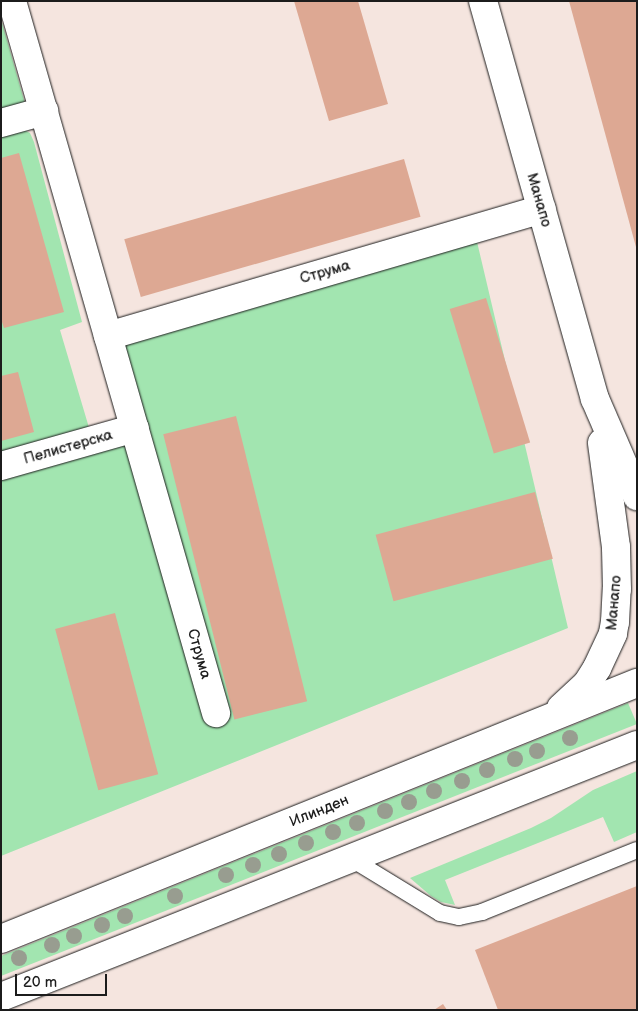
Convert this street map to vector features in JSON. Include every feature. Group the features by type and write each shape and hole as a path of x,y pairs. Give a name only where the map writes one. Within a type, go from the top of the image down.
{"street":[{"name":"Струма","path":"12,1 216,714"},
{"name":"Манапо","path":"483,1 595,399 613,523 617,589 615,622 606,652 587,684 574,697 541,721"},
{"path":"1,123 44,111"},
{"name":"Струма","path":"108,336 542,209"},
{"name":"Манапо","path":"595,399 637,496"},
{"name":"Пелистерска","path":"1,466 134,428"},
{"name":"Илинден","path":"1,939 637,684"},
{"path":"8,1000 350,858 637,744"}],"lane":[{"path":"350,858 440,914 459,917 482,912 637,850"}],"green space":[{"path":"1,19 26,107 1,114"},
{"path":"22,129 30,133 34,142 82,322 60,330 90,431 1,456 1,132"},
{"path":"474,229 568,628 1,856 1,466 135,428 108,336"},
{"path":"628,703 637,724 1,976 1,956"},
{"path":"637,771 637,832 614,842 603,817 445,880 455,905 441,902 431,896 410,878 531,828 551,818 593,790"}],"building":[{"path":"294,1 358,1 388,104 329,121"},
{"path":"569,1 637,1 637,247 636,247"},
{"path":"19,153 64,312 4,328 1,319 1,158"},
{"path":"404,159 421,217 141,297 124,239"},
{"path":"486,298 530,442 494,454 450,309"},
{"path":"18,372 34,432 1,441 1,376"},
{"path":"236,416 307,701 234,719 163,434"},
{"path":"535,492 553,559 393,601 376,535"},
{"path":"115,613 158,774 98,790 55,629"},
{"path":"637,886 637,1010 498,1010 475,950"},
{"path":"443,1004 447,1010 434,1010"}]}
